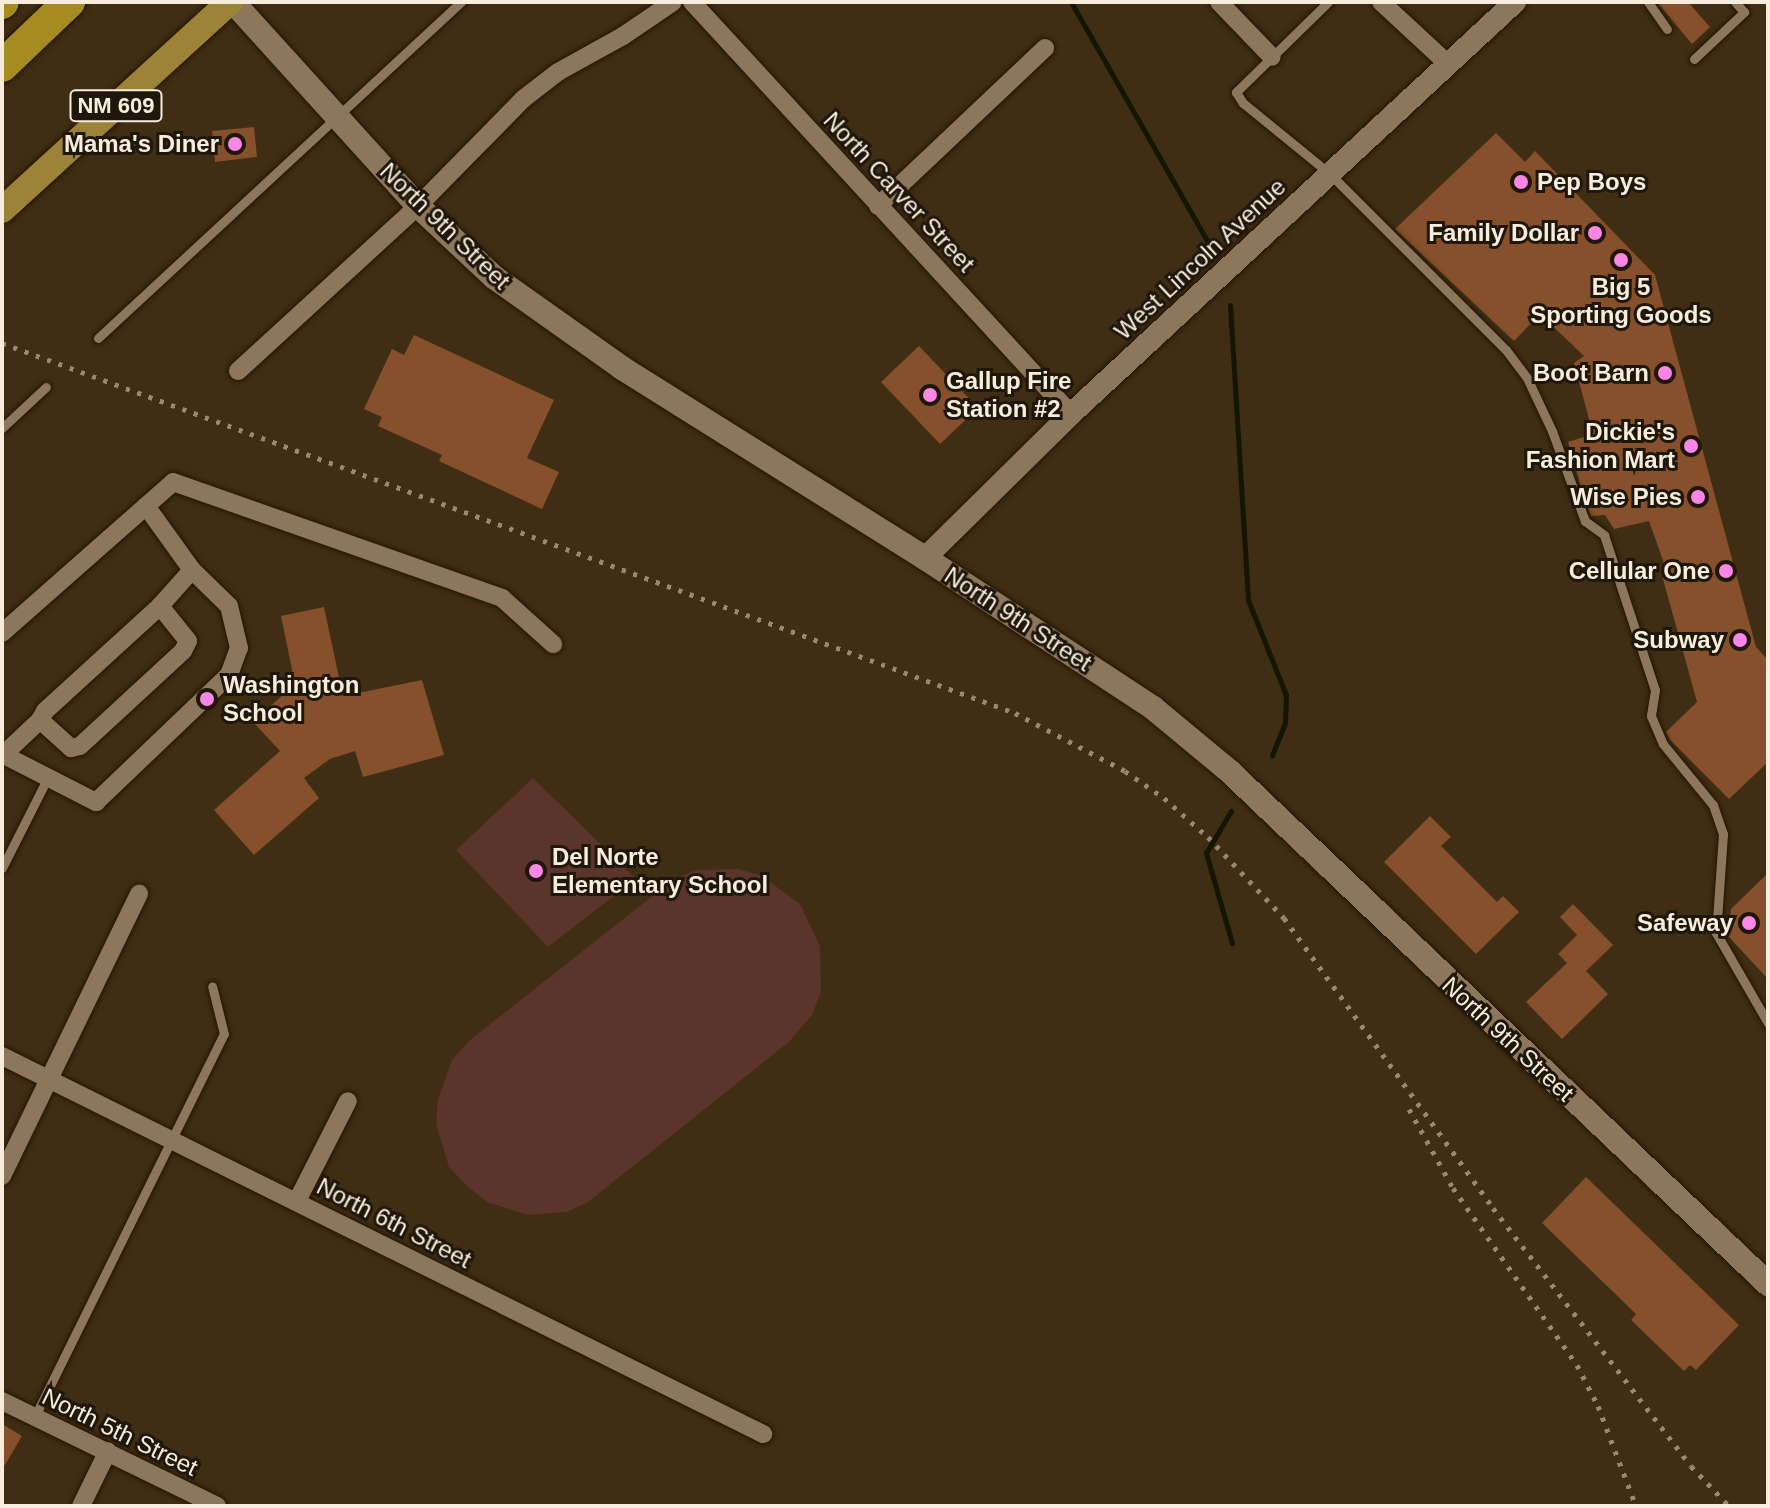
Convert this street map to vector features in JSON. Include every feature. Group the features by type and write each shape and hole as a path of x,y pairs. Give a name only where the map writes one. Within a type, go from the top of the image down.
{"highway":[{"path":"2,66 69,2"}],"main road":[{"name":"North 9th Street","path":"231,2 418,206 495,278 622,368 925,558 1153,708 1228,770 1768,1284"},
{"name":"NM 609","path":"2,210 231,2"}],"street":[{"path":"238,371 418,206 523,99 558,72 623,36 673,2"},
{"name":"North Carver Street","path":"692,2 1071,414"},
{"path":"1219,2 1272,57"},
{"path":"1381,2 1448,64"},
{"name":"West Lincoln Avenue","path":"925,558 1071,414 1515,2"},
{"path":"878,206 1045,48"},
{"path":"2,633 173,482 502,598 553,644"},
{"path":"146,506 192,570 229,606 239,648 229,675 96,802 3,755 40,720 45,711 160,606 192,570"},
{"path":"40,720 71,748 80,746 183,651 188,641 160,606"},
{"path":"2,1176 139,894"},
{"name":"North 6th Street","path":"2,1056 763,1434"},
{"path":"297,1201 348,1101"},
{"name":"North 5th Street","path":"2,1401 217,1506"},
{"path":"81,1506 108,1451"}],"lane":[{"path":"98,338 461,2"},
{"path":"1328,2 1236,92 1243,103 1330,174 1506,350 1527,378 1552,431 1585,521 1604,535 1655,690 1651,716 1663,744 1713,805 1723,834 1716,933 1768,1023"},
{"path":"1648,2 1667,29"},
{"path":"1694,59 1744,12 1735,2"},
{"path":"2,428 46,387"},
{"path":"2,868 48,777"},
{"path":"35,1416 224,1034 212,986"}],"shaded area":[{"path":"533,778 636,879 548,947 456,850"},
{"path":"739,869 762,876 800,904 820,946 821,992 812,1015 789,1042 588,1202 567,1212 528,1215 487,1202 468,1187 449,1167 436,1124 438,1099 452,1060 470,1040 674,879 697,870"}],"building":[{"path":"1657,2 1688,2 1710,27 1692,44"},
{"path":"254,127 257,157 215,162 212,131"},
{"path":"1496,133 1525,162 1535,151 1655,275 1756,647 1768,660 1768,762 1729,799 1670,740 1666,732 1697,702 1663,579 1667,572 1649,521 1614,529 1605,515 1591,516 1582,491 1568,442 1593,434 1574,363 1584,356 1540,314 1514,341 1395,229"},
{"path":"414,335 554,400 527,458 559,472 542,509 439,461 442,455 378,426 382,417 364,409 392,349 404,355"},
{"name":"Gallup Fire Station #2","path":"919,346 978,408 940,444 881,382"},
{"name":"Washington School","path":"324,607 343,696 422,680 444,755 363,777 355,751 330,759 304,778 319,798 254,855 214,810 280,751 253,722 295,684 281,616"},
{"path":"1430,816 1451,837 1441,846 1497,902 1503,896 1519,912 1476,954 1384,862"},
{"name":"Safeway","path":"1768,873 1768,979 1728,936 1731,909"},
{"path":"1573,904 1613,945 1586,971 1608,994 1562,1039 1526,1002 1567,963 1558,954 1577,935 1560,917"},
{"path":"1586,1177 1739,1325 1696,1370 1690,1365 1684,1371 1631,1320 1636,1314 1542,1223"},
{"path":"2,1424 22,1436 2,1470"}],"waterway":[{"path":"1071,2 1212,249"},
{"path":"1230,305 1248,600 1286,695 1285,723 1272,755"},
{"path":"1231,811 1206,853 1232,943"}],"railway":[{"path":"2,343 1015,713 1125,771 1164,798 1208,837 1284,918 1493,1208 1691,1466 1729,1506"},
{"path":"1409,1109 1453,1188 1577,1365 1598,1406 1636,1506"}],"place":[{"name":"Mama's Diner","path":"235,144"},
{"name":"Pep Boys","path":"1521,182"},
{"name":"Family Dollar","path":"1595,233"},
{"name":"Big 5 Sporting Goods","path":"1621,260"},
{"name":"Boot Barn","path":"1665,373"},
{"name":"Gallup Fire Station #2","path":"930,395"},
{"name":"Dickie's Fashion Mart","path":"1691,446"},
{"name":"Wise Pies","path":"1698,497"},
{"name":"Cellular One","path":"1726,571"},
{"name":"Subway","path":"1740,640"},
{"name":"Washington School","path":"207,699"},
{"name":"Del Norte Elementary School","path":"536,871"},
{"name":"Safeway","path":"1749,923"}]}
